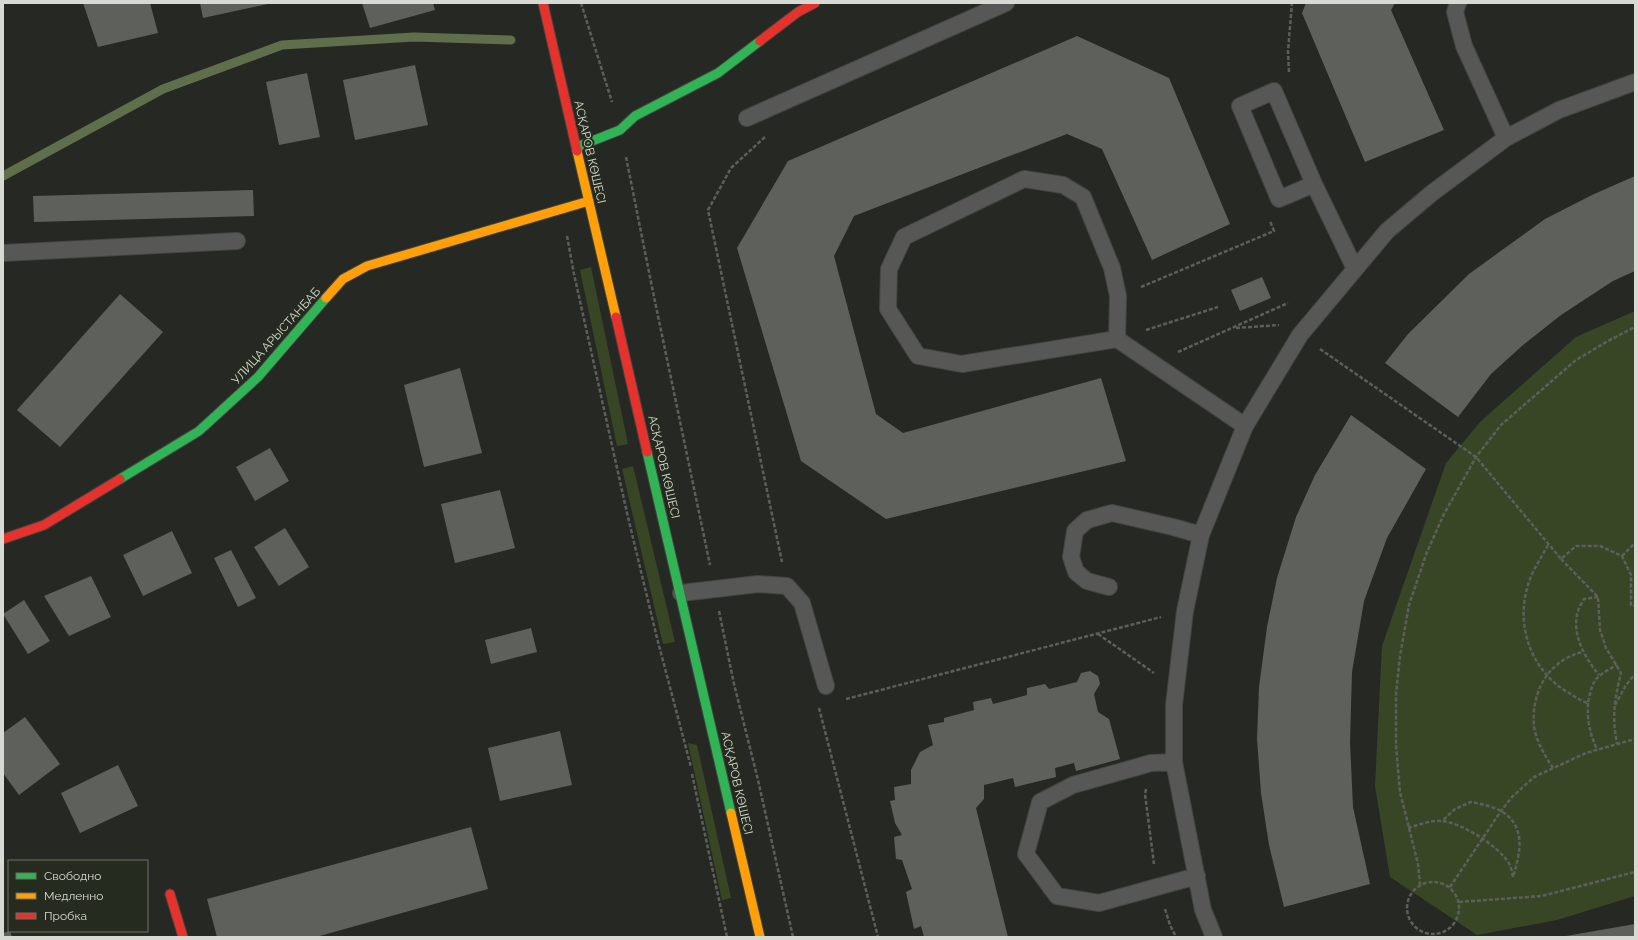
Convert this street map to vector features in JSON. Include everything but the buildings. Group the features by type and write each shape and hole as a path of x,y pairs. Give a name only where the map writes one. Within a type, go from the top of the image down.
{"street":[{"name":"АСҚАРОВ КӨШЕСІ","path":"543,3 760,937"},
{"path":"577,147 620,130 635,116 718,73 798,12 815,3"},
{"name":"УЛИЦА АРЫСТАНБАБ","path":"3,539 44,525 199,431 258,377 343,279 367,266 589,201"},
{"path":"170,894 183,937"}],"lane":[{"path":"747,118 1006,3"},
{"path":"1458,3 1455,12 1464,46 1506,138"},
{"path":"1214,937 1204,910 1174,762 1174,705 1184,619 1201,535 1245,426 1300,335 1387,231 1432,193 1506,138 1559,110 1635,82"},
{"path":"1314,184 1279,199 1240,106 1274,91 1314,184 1355,269"},
{"path":"1117,339 1118,296 1112,268 1083,197 1062,185 1024,179 904,237 889,269 888,309 918,356 962,364 1117,339 1245,426"},
{"path":"3,252 237,241"},
{"path":"1109,588 1087,582 1076,572 1071,557 1075,531 1087,520 1112,514 1173,527 1201,535"},
{"path":"681,593 758,584 788,586 802,603 826,686"},
{"path":"1174,762 1151,763 1073,785 1040,802 1026,854 1057,896 1099,903 1197,876"}],"path":[{"path":"581,3 620,130 734,684 758,780 793,937"},
{"path":"1289,77 1288,51 1292,3"},
{"path":"766,136 731,168 708,210 788,586"},
{"path":"562,210 574,274 627,513 659,646 692,769 727,937"},
{"path":"1118,296 1274,231 1268,217"},
{"path":"1173,354 1288,303"},
{"path":"1117,339 1218,307"},
{"path":"1233,328 1284,325"},
{"path":"1420,885 1418,864 1400,792 1396,745 1396,694 1400,656 1409,605 1427,552 1444,514 1476,457 1501,425 1576,360 1635,327"},
{"path":"1300,335 1476,457 1548,545 1598,597 1600,630 1606,648 1621,673 1614,707 1614,726 1617,744"},
{"path":"1622,556 1635,543"},
{"path":"1548,545 1527,586 1524,613 1525,634 1532,655 1546,676 1564,690 1588,703"},
{"path":"1561,559 1576,546 1600,546 1622,556 1631,575 1631,605 1635,606"},
{"path":"1598,597 1584,599 1578,610 1576,623 1583,652 1599,675"},
{"path":"842,700 1167,615"},
{"path":"1097,634 1154,673"},
{"path":"1553,768 1545,756 1534,728 1534,712 1537,690 1554,667 1573,654 1583,652"},
{"path":"1597,750 1590,733 1587,718 1592,684 1599,675 1617,665"},
{"path":"1614,707 1626,685 1635,674"},
{"path":"819,706 878,937"},
{"path":"1450,887 1501,811 1512,797 1534,777 1586,753 1635,739"},
{"path":"1151,763 1145,794 1157,887 1170,925 1176,937"},
{"path":"1408,828 1424,823 1442,821 1461,827 1484,838 1495,847 1508,863 1513,877 1518,859 1520,835 1511,819 1501,811 1471,802 1455,809 1442,821"},
{"path":"1459,902 1542,896 1635,872"},
{"path":"1435,881 1450,887 1459,902 1458,919 1447,931 1431,935 1415,928 1407,914 1408,897 1420,885 1435,881"}],"green space":[{"path":"591,267 628,444 617,446 580,270"},
{"path":"1635,311 1635,896 1557,920 1477,935 1390,877 1375,786 1382,646 1446,463 1481,421 1576,337"},
{"path":"633,466 675,642 663,644 622,469"},
{"path":"688,743 697,745 731,898 722,900"}],"waterway":[{"path":"3,176 163,89 282,45 414,37 511,40"}],"traffic: fast":[{"path":"577,147 620,130 635,116 718,73 760,41"},
{"path":"120,479 199,431 258,377 326,298"},
{"path":"647,452 731,813"}],"traffic: slow":[{"path":"577,151 616,317"},
{"path":"326,298 343,279 367,266 589,201"},
{"path":"731,813 760,937"}],"traffic: jam":[{"path":"543,3 577,151"},
{"path":"760,41 798,12 815,3"},
{"path":"616,317 647,452"},
{"path":"3,539 44,525 120,479"},
{"path":"170,894 183,937"}]}
